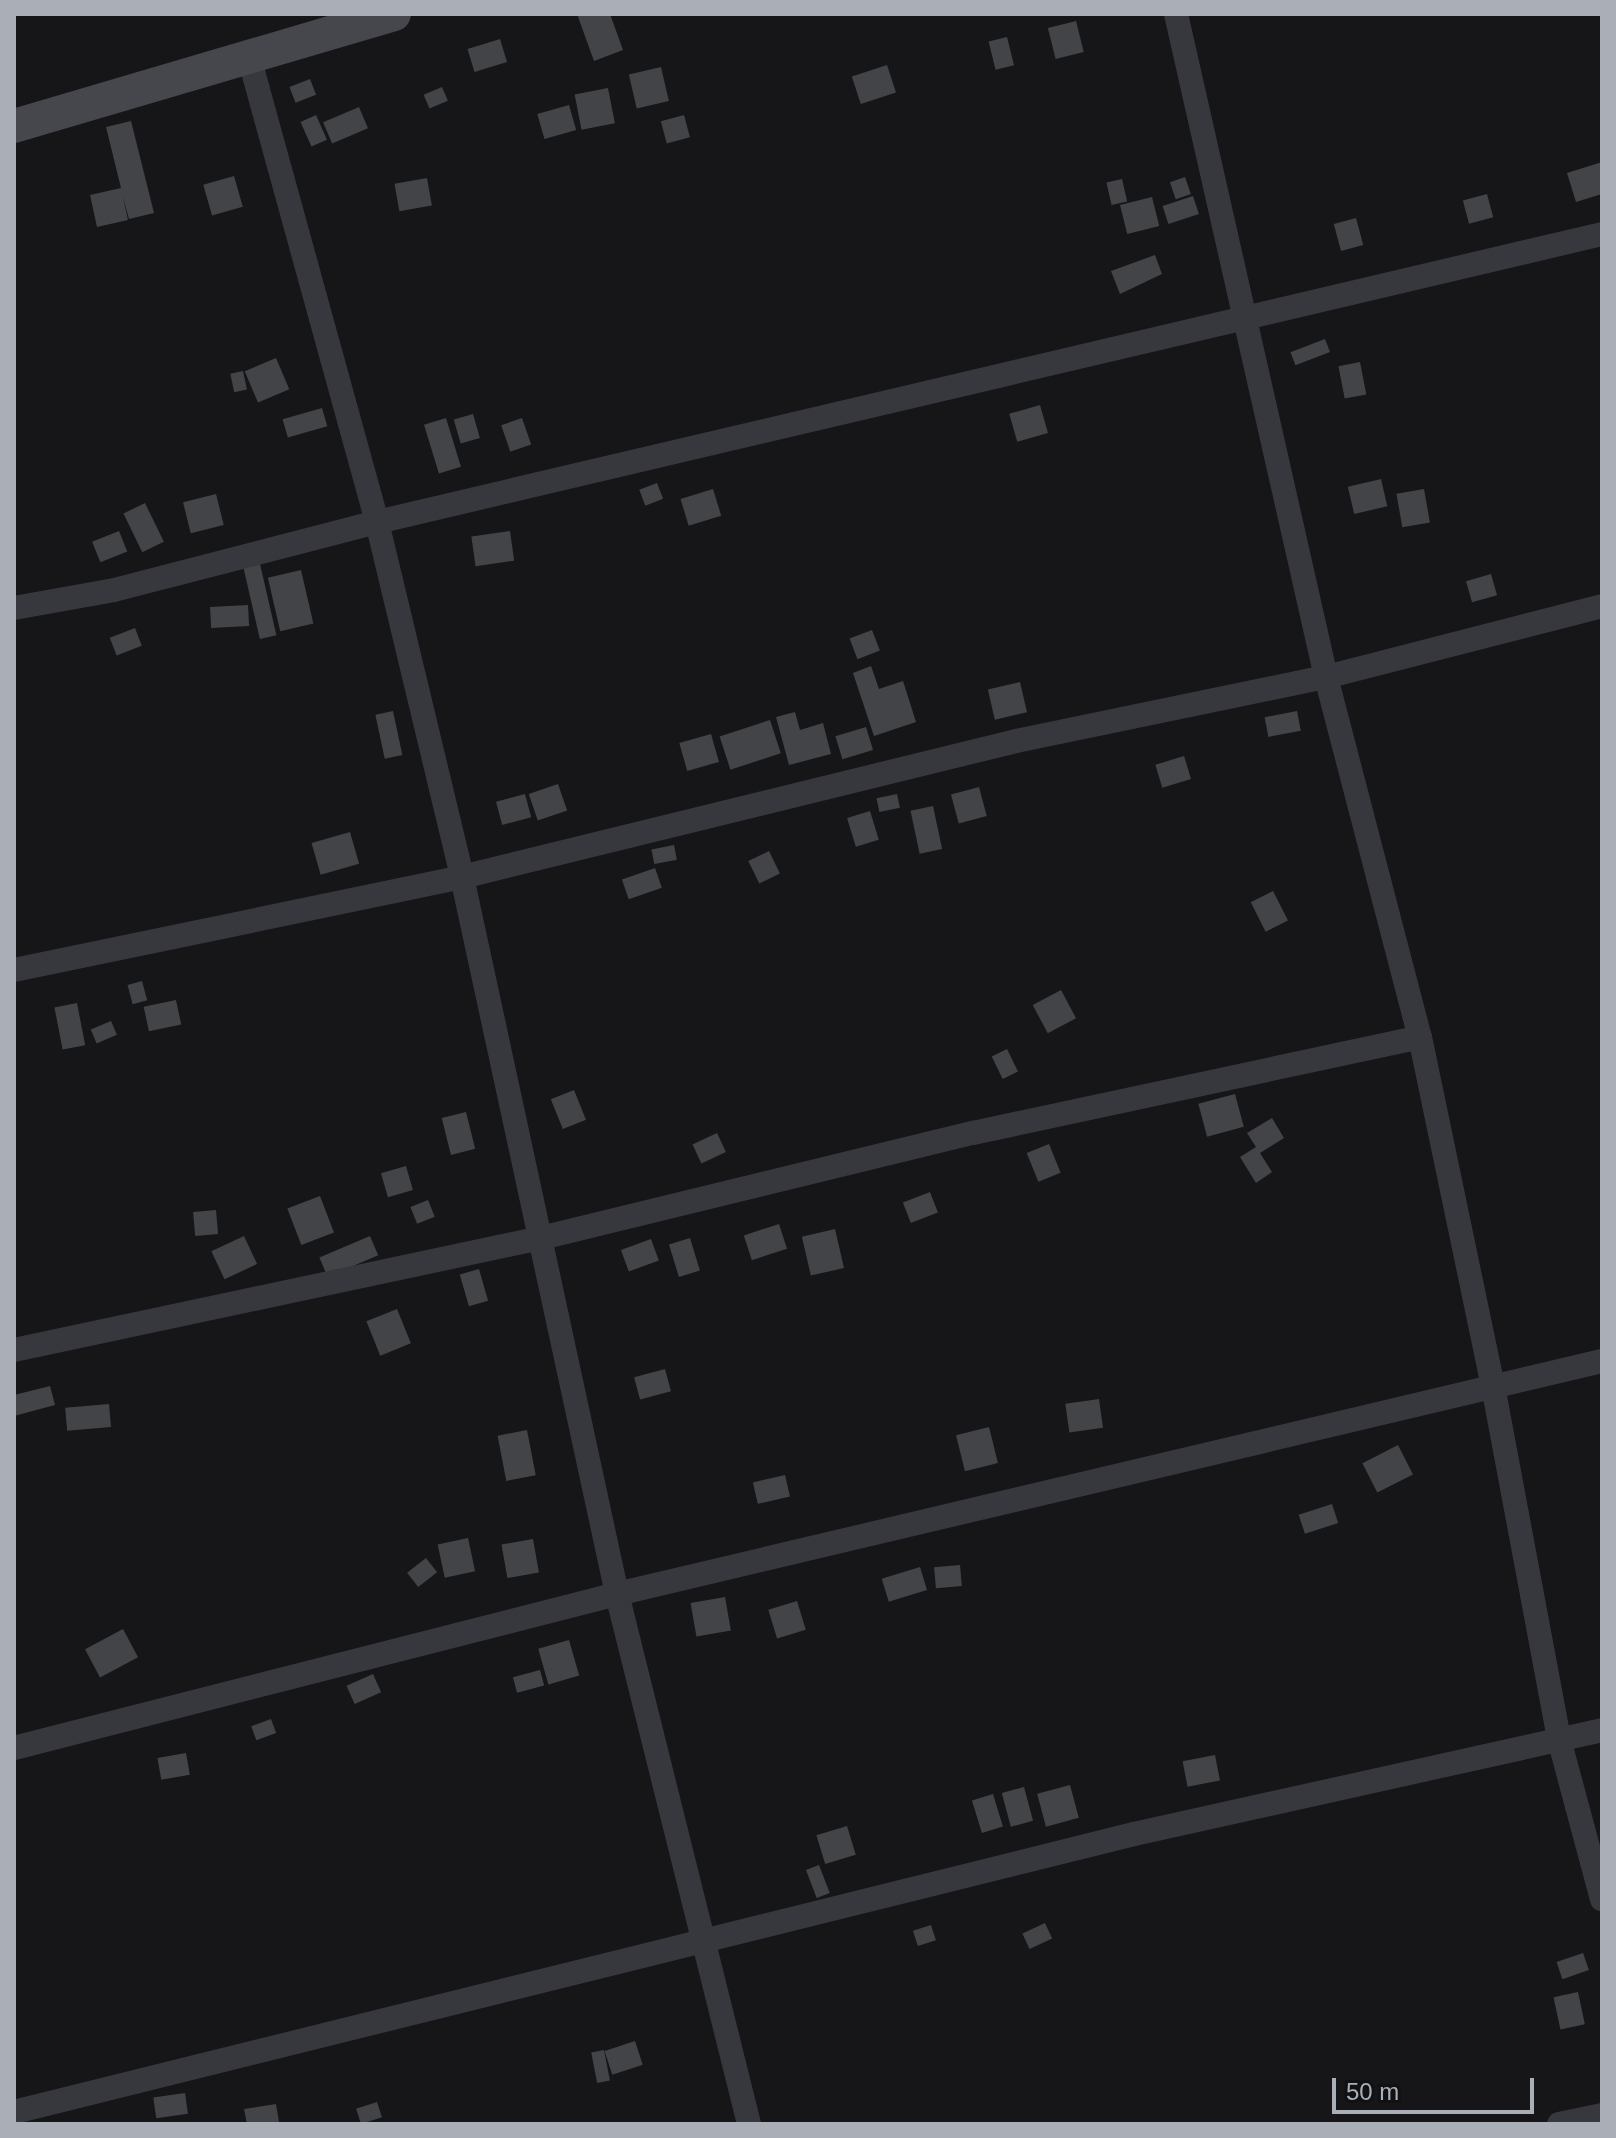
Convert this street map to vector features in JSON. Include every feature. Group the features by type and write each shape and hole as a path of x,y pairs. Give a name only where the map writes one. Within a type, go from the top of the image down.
{"street":[{"path":"14,126 394,14"},
{"path":"1176,14 1247,315 1326,677 1420,1037 1493,1386 1559,1739 1602,1899"},
{"path":"249,57 377,522 462,877 617,1594 706,1939 749,2124"},
{"path":"14,608 114,590 377,522 1602,234"},
{"path":"14,970 462,877 1016,741 1326,677 1602,606"},
{"path":"14,1350 541,1238 973,1133 1420,1037"},
{"path":"14,1748 617,1594 1602,1361"},
{"path":"14,2112 1134,1834 1602,1730"},
{"path":"1559,2124 1602,2115"}],"building":[{"path":"577,14 610,14 623,50 594,61"},
{"path":"1076,21 1084,52 1056,59 1048,28"},
{"path":"1007,37 1014,65 996,70 989,42"},
{"path":"500,39 507,62 475,72 467,49"},
{"path":"887,65 896,93 861,104 852,76"},
{"path":"661,67 669,101 637,109 629,74"},
{"path":"310,79 316,95 296,103 289,87"},
{"path":"442,87 448,101 429,109 424,95"},
{"path":"608,88 615,123 581,130 575,94"},
{"path":"569,105 576,130 544,139 537,114"},
{"path":"359,107 368,128 332,143 323,122"},
{"path":"316,115 327,140 311,147 300,122"},
{"path":"684,115 690,137 667,143 661,121"},
{"path":"131,121 154,213 129,219 123,197 128,220 97,227 90,195 121,188 106,127"},
{"path":"1602,162 1602,194 1576,202 1567,173"},
{"path":"234,176 243,207 212,216 203,185"},
{"path":"1185,177 1191,194 1176,199 1170,182"},
{"path":"427,178 432,206 399,211 395,184"},
{"path":"1122,179 1127,201 1112,205 1106,183"},
{"path":"1487,194 1493,217 1469,224 1463,200"},
{"path":"1193,196 1199,214 1168,224 1163,206"},
{"path":"1152,197 1159,226 1127,234 1120,205"},
{"path":"1356,218 1363,245 1341,251 1334,224"},
{"path":"1155,255 1162,274 1120,294 1111,271"},
{"path":"1325,339 1330,352 1295,365 1290,352"},
{"path":"276,358 289,389 258,403 245,371"},
{"path":"1360,362 1366,394 1345,399 1338,366"},
{"path":"243,371 247,390 234,392 230,374"},
{"path":"1040,405 1048,433 1017,442 1009,414"},
{"path":"322,408 327,426 288,438 283,419"},
{"path":"473,414 480,438 461,444 454,420"},
{"path":"446,418 461,467 439,473 424,425"},
{"path":"522,418 531,444 510,452 501,425"},
{"path":"1381,479 1387,506 1354,514 1348,487"},
{"path":"657,483 663,499 645,506 639,490"},
{"path":"713,489 721,516 689,526 680,499"},
{"path":"1424,489 1430,522 1402,527 1396,494"},
{"path":"216,494 224,525 191,533 183,502"},
{"path":"145,503 164,542 142,552 123,514"},
{"path":"119,531 127,551 100,562 92,542"},
{"path":"510,531 514,561 476,566 471,536"},
{"path":"260,564 276,635 260,639 243,568"},
{"path":"301,570 313,624 280,631 268,578"},
{"path":"1491,574 1497,595 1472,602 1466,581"},
{"path":"248,605 249,626 211,628 210,607"},
{"path":"135,628 142,646 117,655 110,638"},
{"path":"872,630 880,651 857,659 850,639"},
{"path":"871,666 879,689 903,681 916,722 874,736 853,673"},
{"path":"1020,682 1027,712 995,720 988,689"},
{"path":"393,711 402,755 385,759 375,715"},
{"path":"1297,711 1301,731 1268,737 1265,717"},
{"path":"795,712 800,730 823,723 831,754 789,765 776,717"},
{"path":"770,720 781,753 730,770 720,736"},
{"path":"866,727 873,750 842,759 835,736"},
{"path":"711,734 719,762 687,771 679,743"},
{"path":"1184,756 1191,779 1162,788 1155,765"},
{"path":"558,784 567,810 538,821 529,794"},
{"path":"979,787 987,816 959,823 951,795"},
{"path":"525,794 531,817 502,825 496,802"},
{"path":"897,794 900,808 879,812 876,798"},
{"path":"933,806 942,849 920,854 911,811"},
{"path":"870,811 879,840 856,847 847,818"},
{"path":"350,832 359,864 321,875 312,843"},
{"path":"674,845 677,860 654,864 651,849"},
{"path":"769,851 780,873 759,884 748,861"},
{"path":"655,868 662,888 629,899 622,879"},
{"path":"1273,891 1288,920 1266,932 1251,902"},
{"path":"142,981 147,1000 133,1004 128,985"},
{"path":"1061,990 1076,1018 1048,1033 1033,1005"},
{"path":"176,1000 181,1024 149,1031 144,1007"},
{"path":"77,1003 85,1045 63,1050 54,1007"},
{"path":"111,1021 117,1035 97,1043 91,1030"},
{"path":"1007,1049 1018,1071 1003,1079 992,1056"},
{"path":"574,1090 586,1120 563,1129 551,1099"},
{"path":"1235,1094 1244,1127 1207,1137 1198,1104"},
{"path":"466,1112 475,1149 451,1155 442,1118"},
{"path":"1272,1118 1284,1138 1260,1153 1272,1172 1256,1183 1240,1157 1256,1147 1247,1133"},
{"path":"717,1133 726,1152 701,1163 693,1144"},
{"path":"1049,1144 1061,1173 1038,1182 1027,1153"},
{"path":"406,1166 413,1190 388,1197 381,1173"},
{"path":"930,1192 938,1213 911,1223 903,1202"},
{"path":"320,1196 334,1232 301,1245 287,1209"},
{"path":"428,1200 435,1217 417,1224 410,1207"},
{"path":"216,1210 218,1234 195,1236 193,1212"},
{"path":"779,1224 787,1249 752,1260 744,1235"},
{"path":"835,1229 844,1268 811,1276 802,1237"},
{"path":"244,1236 257,1264 224,1279 211,1251"},
{"path":"370,1236 378,1255 328,1277 319,1257"},
{"path":"690,1238 700,1271 679,1277 669,1244"},
{"path":"651,1239 659,1261 629,1272 621,1250"},
{"path":"479,1269 488,1301 469,1306 460,1275"},
{"path":"397,1309 411,1343 380,1356 366,1321"},
{"path":"665,1369 671,1391 640,1399 634,1377"},
{"path":"50,1386 55,1405 14,1416 14,1395"},
{"path":"1099,1399 1103,1428 1069,1432 1065,1404"},
{"path":"109,1404 111,1427 67,1431 65,1408"},
{"path":"989,1427 998,1463 965,1471 956,1435"},
{"path":"527,1430 536,1475 506,1481 498,1436"},
{"path":"1398,1445 1413,1474 1377,1493 1362,1463"},
{"path":"785,1475 790,1496 758,1504 753,1482"},
{"path":"1332,1504 1338,1523 1305,1534 1299,1515"},
{"path":"468,1538 475,1571 445,1578 438,1544"},
{"path":"533,1539 539,1572 507,1578 501,1545"},
{"path":"426,1558 437,1572 418,1587 407,1573"},
{"path":"960,1565 962,1586 936,1588 934,1567"},
{"path":"920,1567 927,1590 889,1602 882,1579"},
{"path":"725,1597 731,1630 696,1637 691,1603"},
{"path":"797,1601 806,1630 777,1638 768,1610"},
{"path":"123,1629 138,1657 100,1677 85,1649"},
{"path":"569,1640 579,1676 548,1684 538,1649"},
{"path":"540,1670 544,1685 517,1693 513,1677"},
{"path":"373,1674 381,1692 355,1704 347,1686"},
{"path":"271,1719 276,1733 256,1740 251,1726"},
{"path":"186,1753 190,1775 161,1780 157,1758"},
{"path":"1215,1755 1220,1781 1188,1787 1183,1761"},
{"path":"1070,1785 1079,1818 1046,1827 1037,1794"},
{"path":"1024,1787 1033,1821 1011,1827 1002,1793"},
{"path":"993,1794 1003,1827 982,1833 972,1800"},
{"path":"847,1826 856,1855 825,1864 816,1835"},
{"path":"819,1865 830,1893 817,1898 806,1870"},
{"path":"1045,1923 1052,1938 1030,1949 1022,1934"},
{"path":"931,1925 936,1940 918,1946 913,1931"},
{"path":"1583,1953 1589,1970 1562,1979 1557,1962"},
{"path":"1578,1992 1585,2024 1560,2029 1554,1997"},
{"path":"635,2041 643,2065 612,2075 605,2051"},
{"path":"604,2050 610,2080 597,2083 591,2052"},
{"path":"185,2093 188,2114 156,2118 153,2097"},
{"path":"377,2102 382,2117 361,2124 356,2109"},
{"path":"276,2104 279,2122 247,2124 244,2109"}]}
